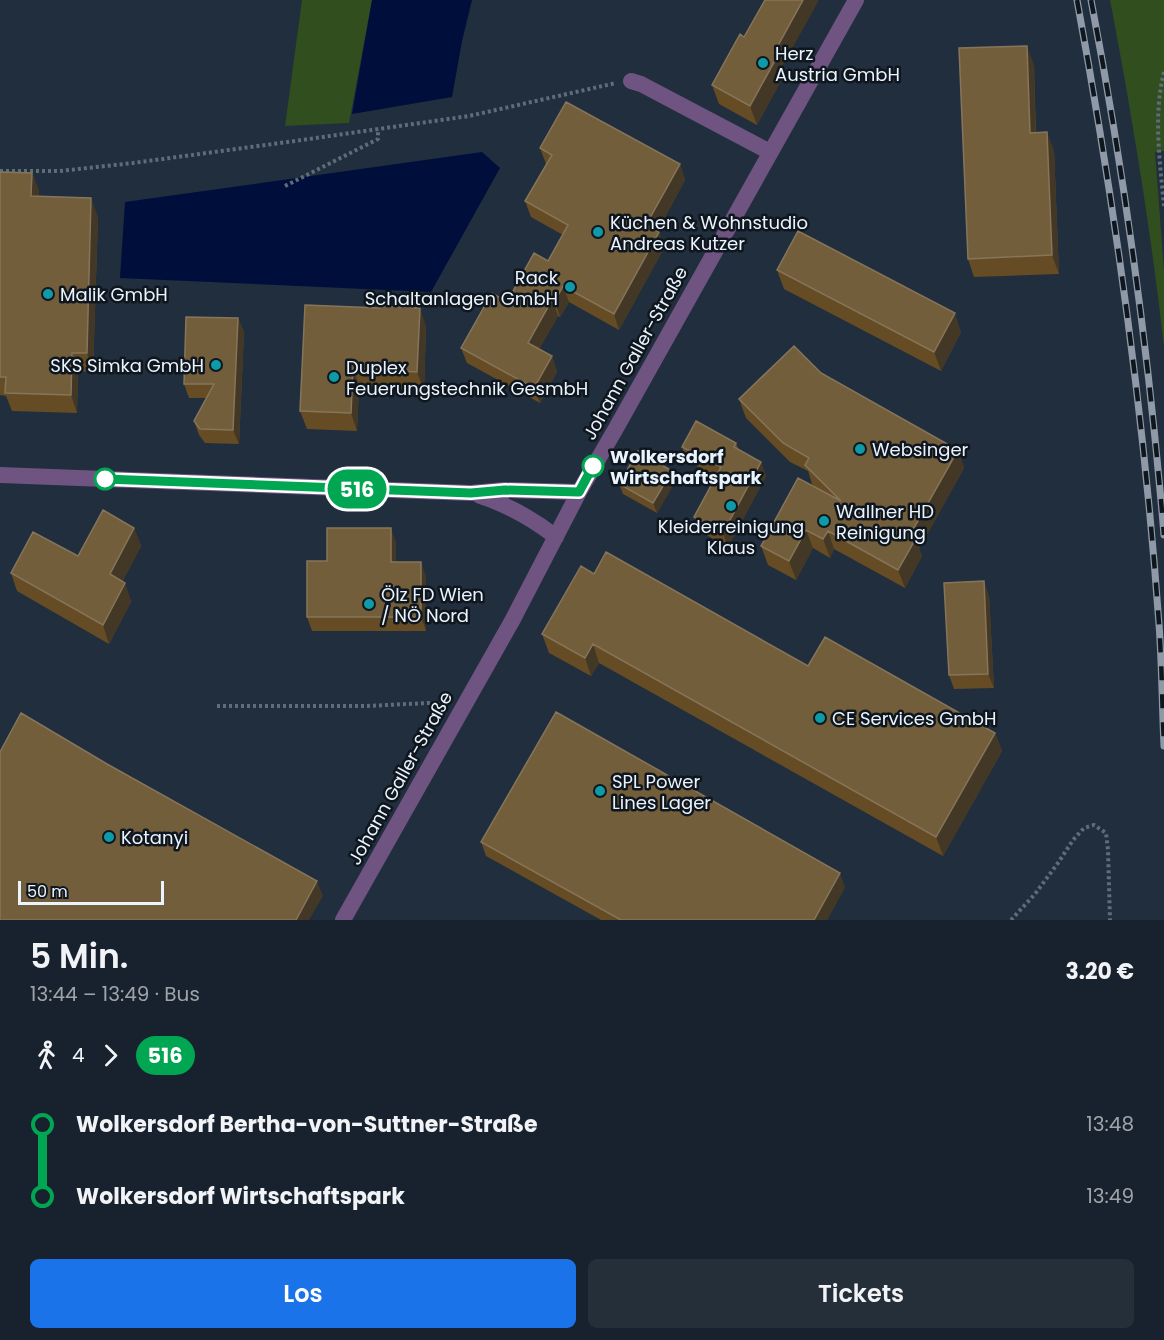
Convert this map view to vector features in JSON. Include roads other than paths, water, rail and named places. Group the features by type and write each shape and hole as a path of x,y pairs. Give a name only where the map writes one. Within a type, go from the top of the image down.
{"street":[{"name":"Johann Galler-Straße","path":"344,920 512,621 579,492 856,0"},
{"path":"631,81 641,84 771,152"},
{"path":"0,475 471,493 505,490 579,492"},
{"path":"471,493 498,502 536,522 556,537"}],"railway":[{"path":"1077,0 1104,155 1127,311 1153,546 1161,654 1164,746"},
{"path":"1091,0 1115,133 1135,267 1164,535"}],"place":[{"name":"Herz Austria GmbH","path":"763,63"},
{"name":"Küchen & Wohnstudio Andreas Kutzer","path":"598,232"},
{"name":"Rack Schaltanlagen GmbH","path":"570,287"},
{"name":"Malik GmbH","path":"48,294"},
{"name":"SKS Simka GmbH","path":"216,365"},
{"name":"Duplex Feuerungstechnik GesmbH","path":"334,377"},
{"name":"Websinger","path":"860,449"},
{"name":"Wolkersdorf Wirtschaftspark","path":"593,466"},
{"name":"Kleiderreinigung Klaus","path":"731,506"},
{"name":"Wallner HD Reinigung","path":"824,521"},
{"name":"Ölz FD Wien / NÖ Nord","path":"369,604"},
{"name":"CE Services GmbH","path":"820,718"},
{"name":"SPL Power Lines Lager","path":"600,791"},
{"name":"Kotanyi","path":"109,837"}]}
